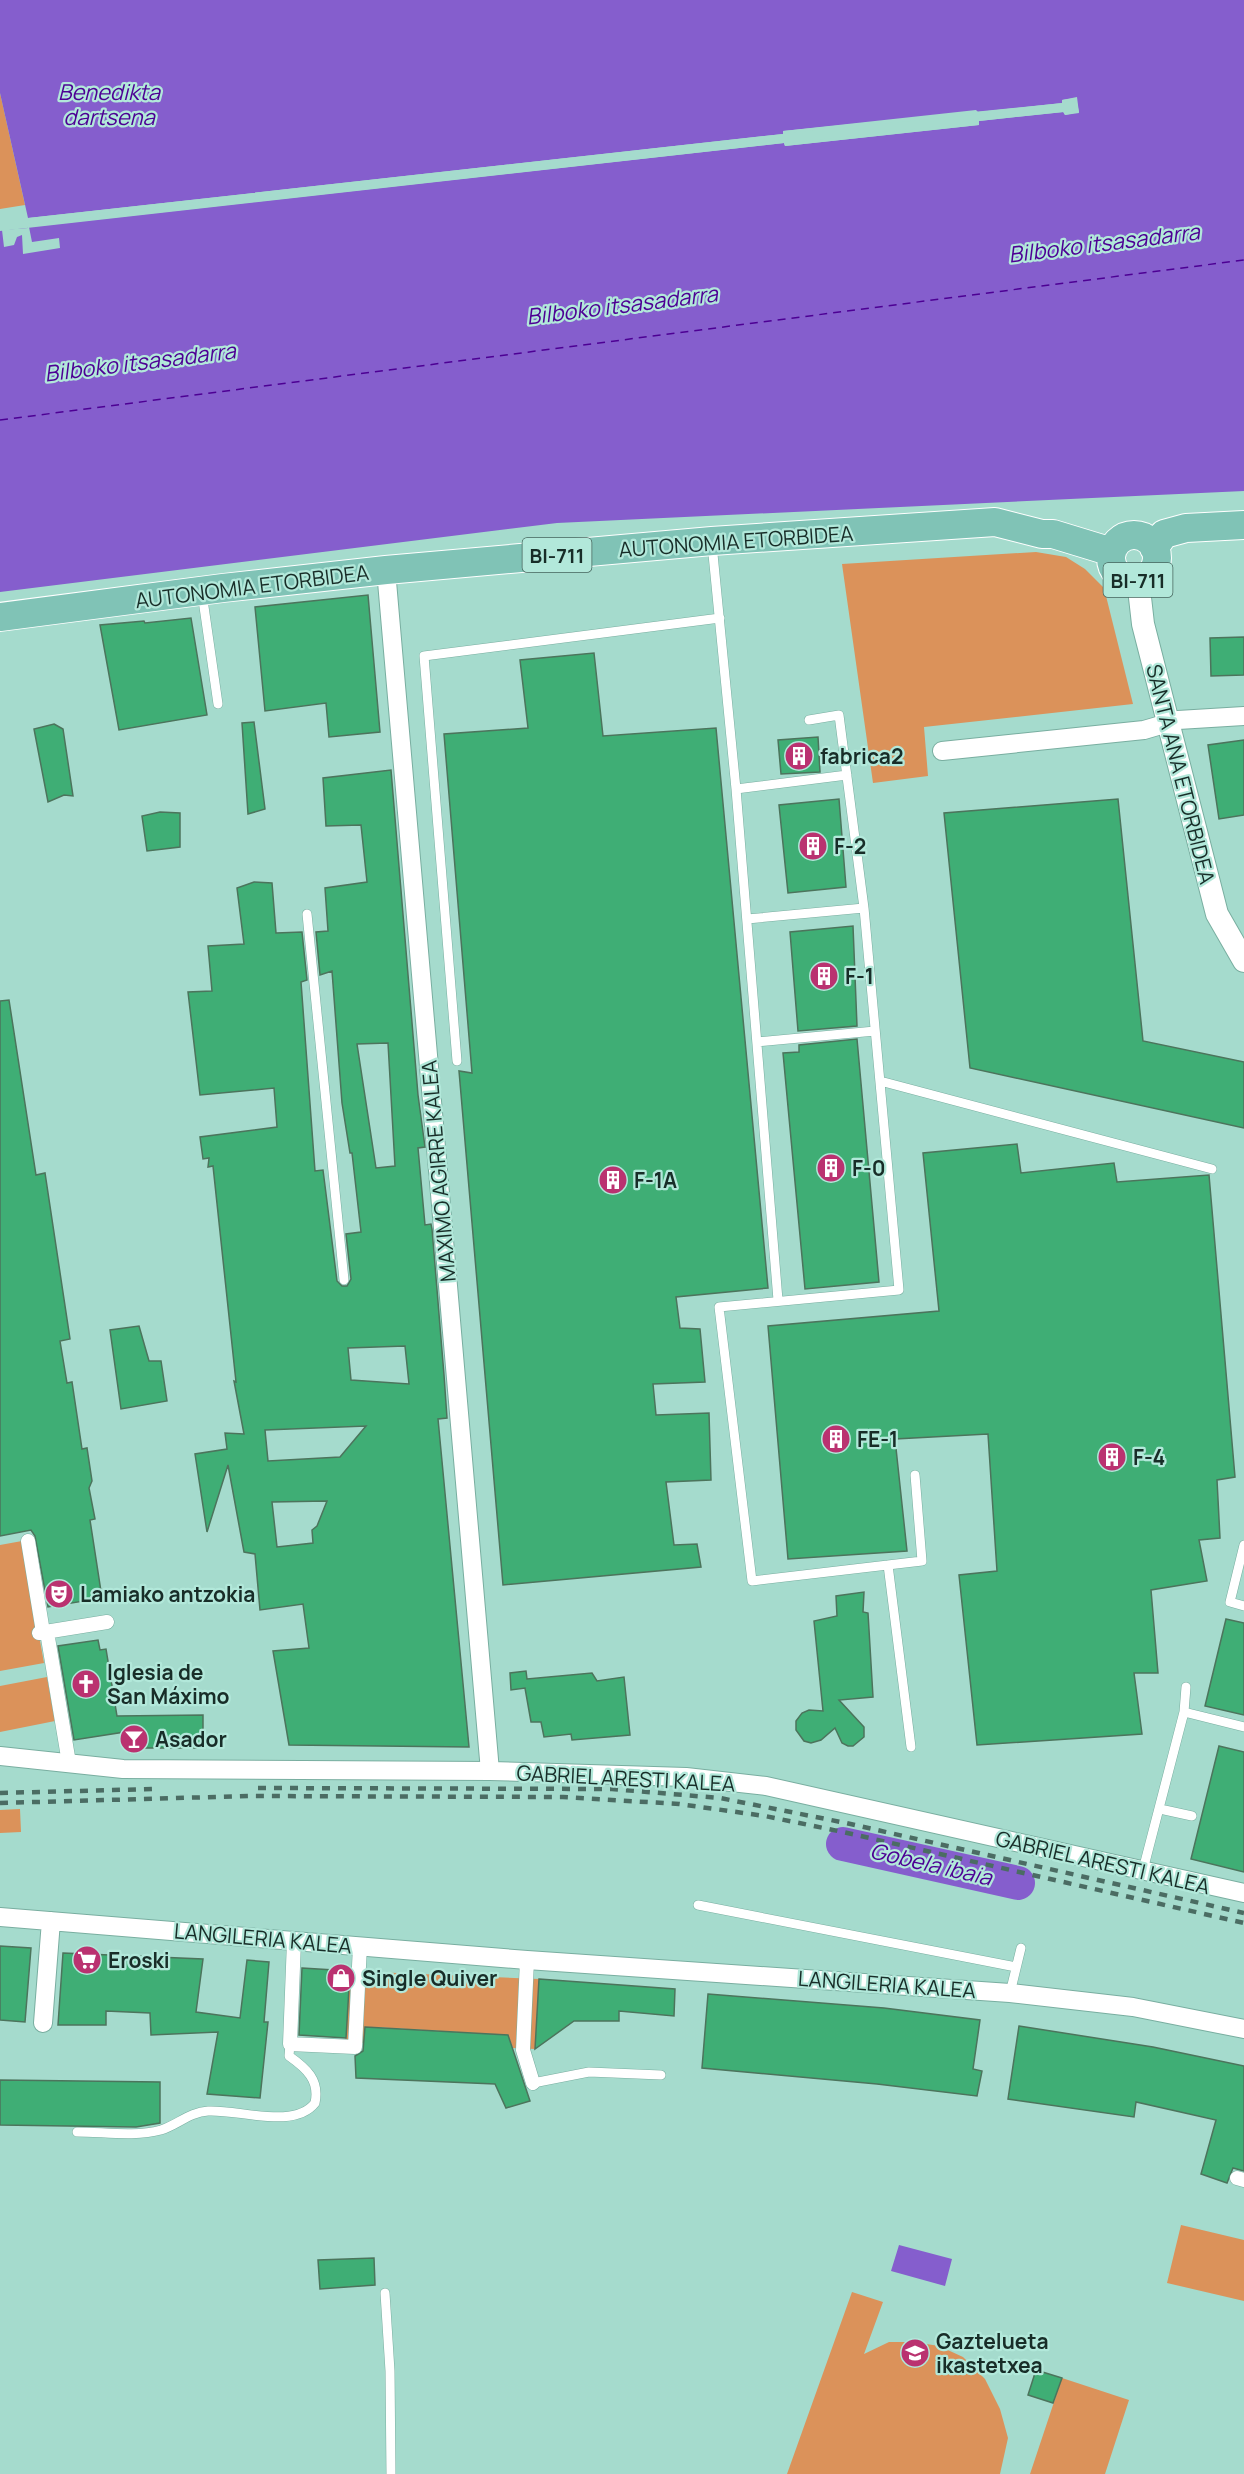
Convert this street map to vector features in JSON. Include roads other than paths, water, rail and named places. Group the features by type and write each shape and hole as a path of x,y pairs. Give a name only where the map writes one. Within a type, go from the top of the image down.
{"main road":[{"name":"AUTONOMIA ETORBIDEA","path":"0,617 386,570 712,541 995,522 1042,534 1053,534 1112,552"},
{"name":"BI-711","path":"1154,548 1164,534 1186,528 1244,525"},
{"name":"BI-711","path":"1129,535 1141,536 1154,548 1156,555 1154,568 1150,574 1138,580 1130,580 1117,573 1113,566 1112,552 1118,541 1129,535"}],"street":[{"name":"MAXIMO AGIRRE KALEA","path":"386,570 490,1771"},
{"name":"SANTA ANA ETORBIDEA","path":"1138,580 1143,624 1217,914 1244,961"},
{"path":"942,751 1144,730 1178,720 1244,716"},
{"path":"28,1541 69,1763"},
{"path":"43,1632 107,1622"},
{"name":"GABRIEL ARESTI KALEA","path":"0,1756 123,1769 490,1771 686,1777 766,1786 1244,1893"},
{"name":"LANGILERIA KALEA","path":"0,1917 527,1960 1010,1993 1133,2007 1244,2029"},
{"path":"43,2023 51,1921"},
{"path":"294,1941 290,2044 355,2047 360,1946"},
{"path":"527,1960 523,2050 533,2083"}],"lane":[{"path":"712,541 736,789 778,1300"},
{"path":"202,591 218,704"},
{"path":"457,1061 424,656 720,618"},
{"path":"809,720 839,715 864,908 899,1290 719,1307 752,1581 922,1561 915,1475"},
{"path":"736,789 847,775"},
{"path":"747,919 864,908"},
{"path":"307,914 344,1280"},
{"path":"757,1042 875,1031"},
{"path":"880,1082 1212,1169"},
{"path":"1244,1545 1230,1602 1244,1606"},
{"path":"888,1565 911,1747"},
{"path":"1143,1870 1184,1712 1186,1687"},
{"path":"1184,1712 1244,1727"},
{"path":"1160,1809 1192,1816"},
{"path":"698,1905 1016,1967"},
{"path":"1010,1993 1021,1948"},
{"path":"77,2132 147,2133 162,2129 190,2115 207,2111 281,2116 295,2116 304,2113 315,2103 316,2086 306,2068 289,2056 290,2044"},
{"path":"533,2083 589,2072 661,2075"},
{"path":"385,2293 390,2371 391,2474"}],"water":[{"path":"0,0 1244,0 1244,491 557,523 0,592 0,231 784,143 785,146 979,125 979,121 1079,112 1076,98 1062,100 1063,103 783,131 783,134 28,218 0,93"},
{"path":"899,2245 952,2259 945,2286 891,2271"}],"waterway":[{"name":"Gobela ibaia","path":"843,1844 1018,1883"}],"railway":[{"path":"258,1788 612,1789 720,1798 846,1823 1244,1913"},
{"path":"0,1793 153,1789"},
{"path":"0,1803 249,1796 563,1797 679,1804 765,1816 843,1832 1244,1923"}],"place":[{"name":"fabrica2","path":"799,756"},
{"name":"F-2","path":"813,846"},
{"name":"F-1","path":"824,976"},
{"name":"F-0","path":"831,1168"},
{"name":"F-1A","path":"613,1180"},
{"name":"FE-1","path":"836,1439"},
{"name":"F-4","path":"1112,1457"},
{"name":"Lamiako antzokia","path":"59,1594"},
{"name":"Iglesia de San Máximo","path":"86,1684"},
{"name":"Asador","path":"134,1739"},
{"name":"Eroski","path":"87,1960"},
{"name":"Single Quiver","path":"341,1978"},
{"name":"Gaztelueta ikastetxea","path":"915,2353"}],"water label":[{"name":"Benedikta dartsena","path":"109,104"},
{"name":"Bilboko itsasadarra","path":"1104,243"},
{"name":"Bilboko itsasadarra","path":"622,305"},
{"name":"Bilboko itsasadarra","path":"140,362"}]}
